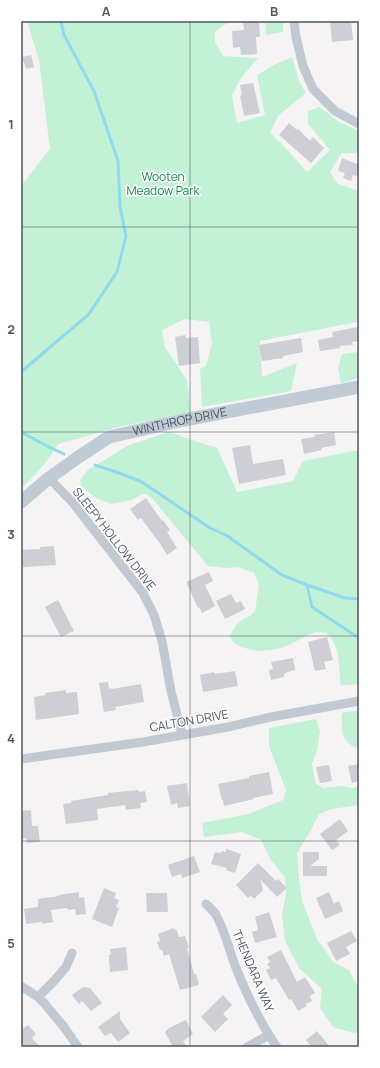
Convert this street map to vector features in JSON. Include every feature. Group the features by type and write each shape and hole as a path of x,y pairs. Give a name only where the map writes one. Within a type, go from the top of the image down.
{"street":[{"path":"294,21 303,66 313,89 335,111 359,124"},
{"name":"WINTHROP DRIVE","path":"21,502 49,478 109,437 184,420 359,387"},
{"name":"SLEEPY HOLLOW DRIVE","path":"49,478 73,503 143,593 154,615 162,641 171,691 182,734"},
{"name":"CALTON DRIVE","path":"21,759 143,742 359,701"},
{"name":"THENDARA WAY","path":"206,904 214,913 219,922 243,985 254,1008 269,1035 278,1047"},
{"path":"38,997 66,967 72,952"},
{"path":"21,986 38,997 64,1027 78,1047"},
{"path":"247,1047 269,1035"}],"green space":[{"name":"Wooten Meadow Park","path":"27,21 232,21 222,26 215,32 215,42 223,56 258,58 241,78 232,95 237,123 265,115 257,75 292,57 299,81 306,93 278,116 270,133 307,172 330,150 308,124 308,111 320,107 339,122 359,131 359,153 342,153 330,172 338,184 359,191 359,334 357,322 260,341 262,377 297,363 291,391 202,407 200,369 206,366 212,343 209,322 185,319 162,330 165,347 187,380 191,414 126,425 58,444 46,462 21,488 21,186 50,149 39,60"},
{"path":"265,21 283,21 283,32 266,35"},
{"path":"359,352 359,378 341,383 338,368 342,354"},
{"path":"168,432 217,448 237,492 293,481 303,461 359,450 359,684 341,685 337,650 330,637 324,633 317,632 310,634 288,646 267,650 258,651 242,647 235,643 230,635 236,625 255,611 259,585 254,573 238,567 227,568 208,566 151,497 146,494 142,494 132,500 111,504 96,498 81,486 80,480 88,470 127,446"},
{"path":"359,710 359,748 348,743 343,735 342,713"},
{"path":"316,719 320,731 317,751 312,764 315,783 323,788 342,786 352,788 359,786 359,805 332,809 319,814 297,853 299,879 302,901 317,939 333,962 349,970 359,989 359,1032 354,1033 333,1027 320,1008 322,989 299,968 285,941 282,914 286,894 285,877 271,860 261,840 242,832 204,837 202,823 249,814 283,800 286,790 269,746 269,728"}],"building":[{"path":"243,21 259,21 260,37 256,37 257,54 241,55 240,47 233,48 232,31 244,30"},
{"path":"330,21 351,21 353,40 332,42"},
{"path":"31,55 34,67 26,69 22,57"},
{"path":"253,83 260,113 244,116 240,96 242,95 240,85"},
{"path":"289,123 297,130 298,129 310,141 313,137 324,148 311,163 279,135"},
{"path":"342,158 359,165 357,176 353,175 351,181 343,178 345,173 338,171"},
{"path":"357,327 359,341 352,342 353,345 340,346 340,348 320,351 318,340 333,337 332,332"},
{"path":"185,335 186,338 198,337 200,363 179,366 175,337"},
{"path":"301,338 303,352 283,356 283,358 262,361 259,345"},
{"path":"334,432 336,445 304,454 301,439 315,437 314,435"},
{"path":"250,445 253,464 283,459 286,475 239,484 232,448"},
{"path":"146,498 170,530 167,532 177,548 167,555 141,518 138,520 130,509"},
{"path":"54,546 56,565 23,567 22,550 40,549 40,547"},
{"path":"209,572 213,581 205,585 215,606 202,613 199,607 198,608 186,582"},
{"path":"231,594 236,603 241,601 245,609 225,619 216,601"},
{"path":"58,600 74,631 61,637 45,607"},
{"path":"327,637 333,660 324,662 326,669 315,671 308,642"},
{"path":"293,658 295,670 287,672 284,674 284,677 271,680 269,670 273,669 271,662"},
{"path":"235,671 238,686 203,692 200,675 214,672 215,674"},
{"path":"108,682 109,689 141,684 144,702 115,707 116,710 104,712 99,683"},
{"path":"66,690 66,693 77,692 79,714 36,720 34,697 46,695 45,693"},
{"path":"359,764 359,781 352,783 348,766"},
{"path":"329,765 332,781 320,783 316,767"},
{"path":"269,772 273,794 224,806 218,784 249,778 249,776"},
{"path":"187,783 190,806 178,808 177,803 171,805 167,786"},
{"path":"138,790 139,792 145,791 147,802 140,803 141,808 126,810 125,805 97,809 98,820 66,824 63,804 71,803 71,801 108,795 108,793"},
{"path":"31,810 32,826 38,826 40,842 27,843 26,838 21,839 21,811"},
{"path":"340,819 348,831 336,840 340,845 332,850 320,834"},
{"path":"226,849 241,854 235,873 226,870 227,868 211,864 215,852 226,852"},
{"path":"303,852 319,852 319,859 310,866 327,866 327,876 303,876"},
{"path":"194,856 200,872 182,878 181,874 172,877 168,865"},
{"path":"258,863 276,881 278,879 287,888 277,897 260,879 263,890 254,899 251,896 248,898 236,885"},
{"path":"104,888 116,893 114,898 119,900 116,907 119,908 112,927 92,919"},
{"path":"79,892 79,898 84,897 86,914 76,915 75,909 68,910 67,908 51,910 53,922 26,924 24,909 38,907 38,899"},
{"path":"329,892 334,904 339,901 343,911 325,919 316,898"},
{"path":"146,893 167,893 168,912 147,912"},
{"path":"269,912 277,937 255,943 252,932 258,930 255,917"},
{"path":"174,928 174,930 176,929 179,937 185,936 194,974 196,974 199,985 180,990 169,954 164,956 157,942 160,941 158,934"},
{"path":"351,931 357,941 346,947 350,954 336,961 327,943"},
{"path":"126,947 128,970 110,972 110,949"},
{"path":"281,950 297,982 305,977 315,993 310,996 312,1001 298,1011 291,999 289,1000 276,978 271,980 266,970 270,968 267,964 270,962 267,957"},
{"path":"83,987 90,988 102,1003 91,1011 82,1001 79,1004 72,995"},
{"path":"223,995 232,1005 223,1014 228,1019 215,1032 201,1017"},
{"path":"120,1011 120,1019 130,1033 118,1042 111,1033 105,1036 98,1027"},
{"path":"186,1020 193,1034 183,1041 187,1047 173,1047 165,1032 169,1028"},
{"path":"28,1025 36,1034 32,1038 40,1047 21,1047 21,1030"},
{"path":"317,1031 330,1047 312,1047 306,1040"}],"waterway":[{"path":"21,372 89,314 117,272 126,236 120,207 118,161 94,91 64,35 61,21"},
{"path":"21,432 64,454"},
{"path":"95,465 142,482 210,528 226,535 282,575 345,598 359,599"},
{"path":"307,585 312,607 359,638"}]}
